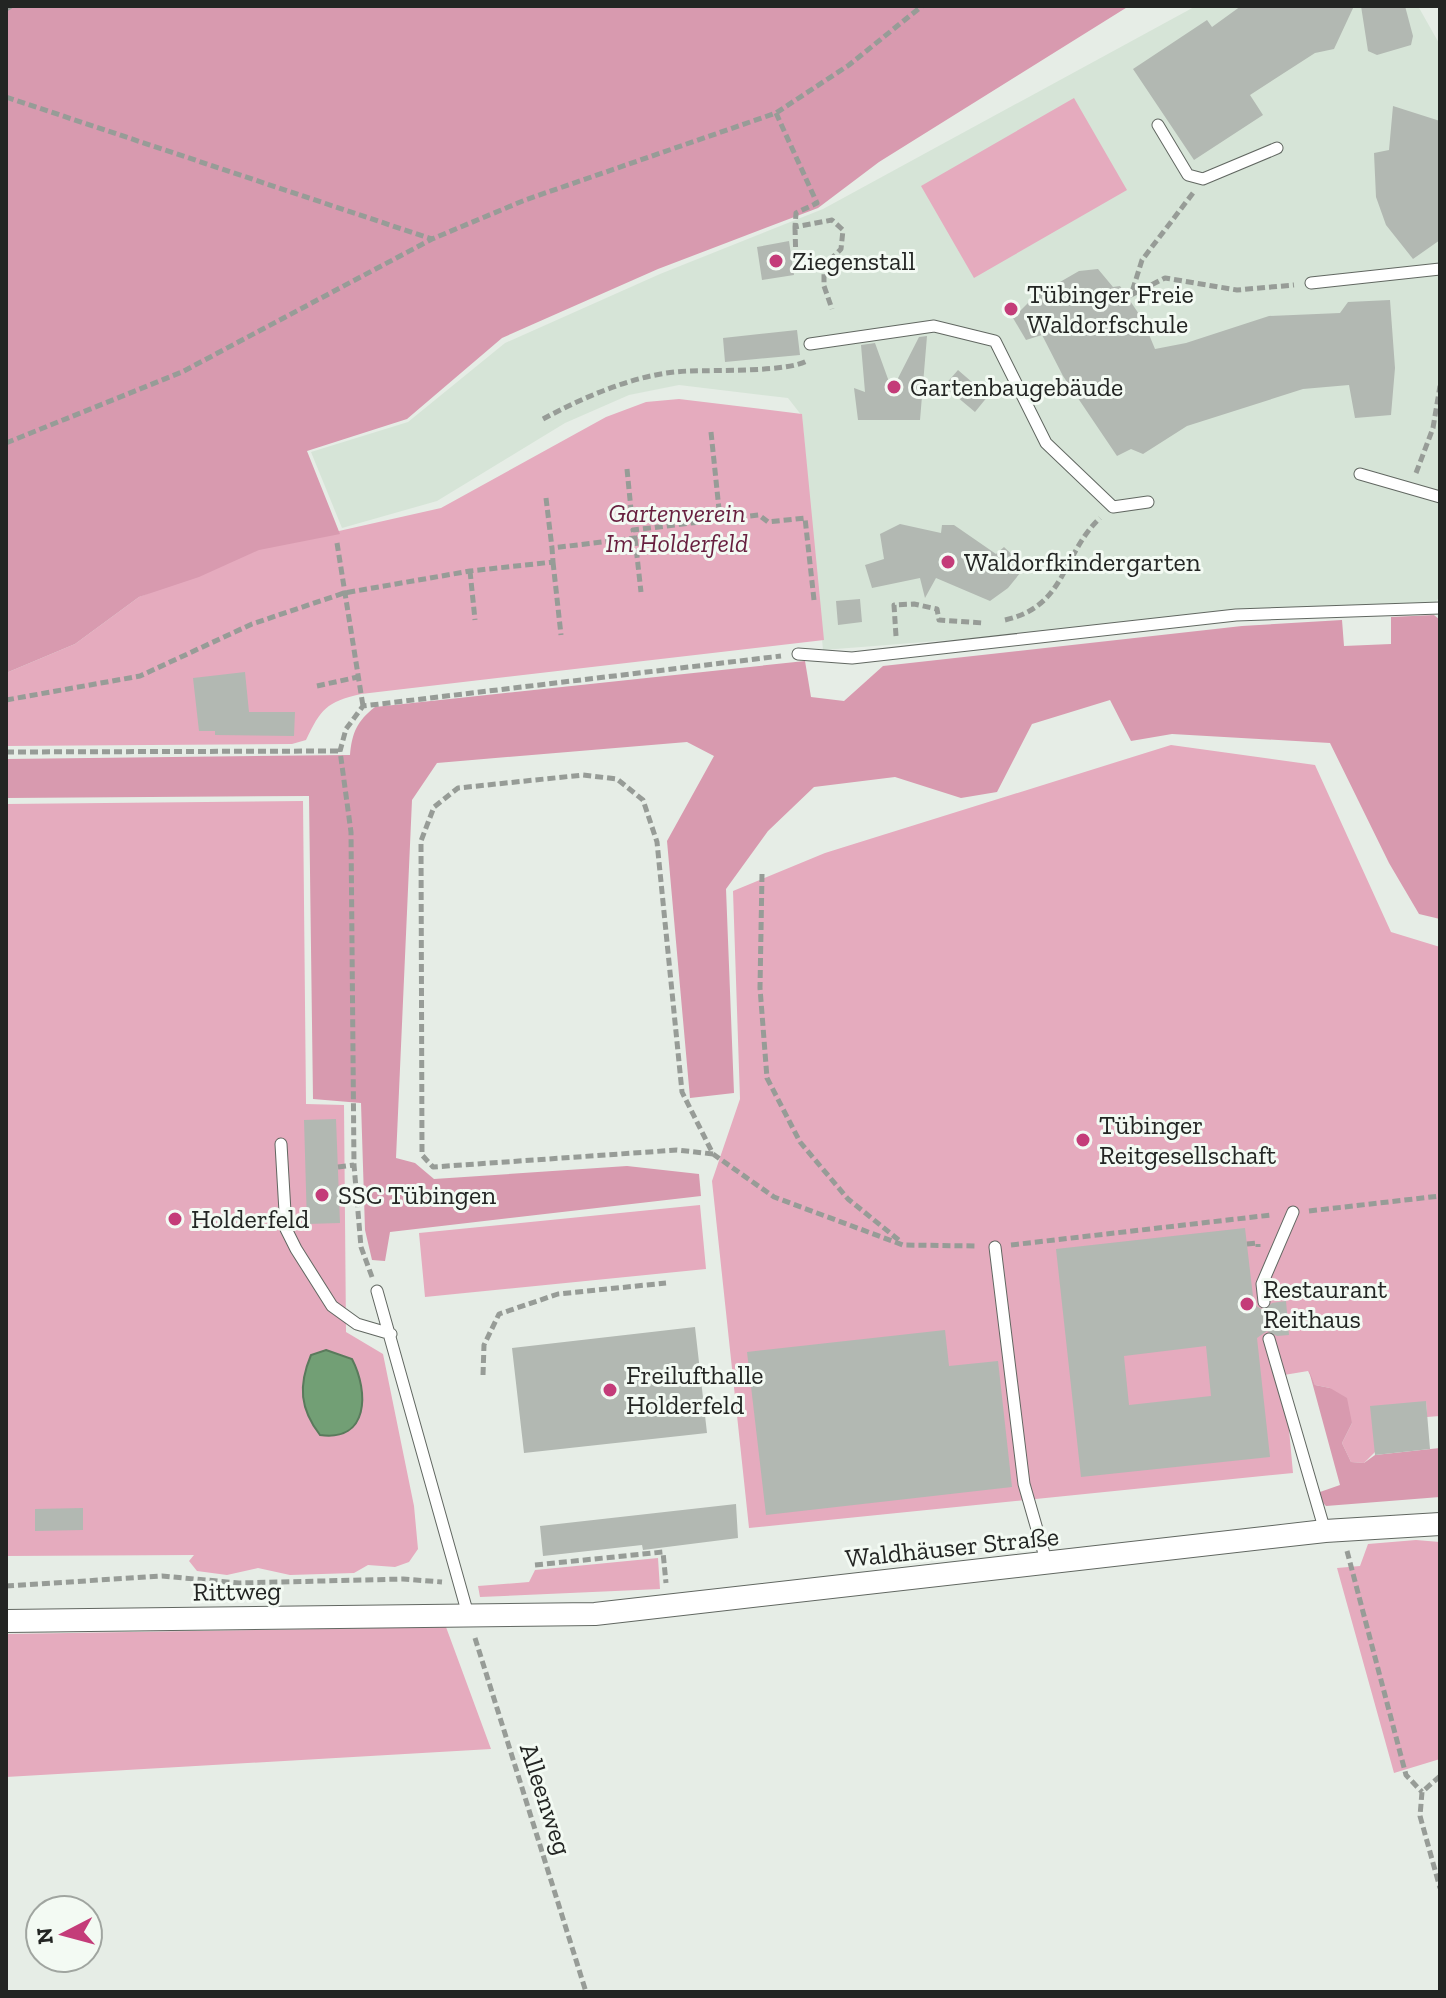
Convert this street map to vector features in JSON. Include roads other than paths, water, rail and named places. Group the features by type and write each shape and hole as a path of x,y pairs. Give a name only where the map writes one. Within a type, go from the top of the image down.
{"street":[{"name":"Waldhäuser Straße","path":"469,1618 595,1614 1333,1531 1440,1524"},
{"name":"Rittweg","path":"6,1621 469,1618"}],"lane":[{"path":"1158,125 1188,175 1203,179 1277,148"},
{"path":"1311,283 1440,269"},
{"path":"810,344 934,326 995,341 1046,443 1113,507 1148,502"},
{"path":"1360,474 1440,497"},
{"path":"798,654 852,658 1236,615 1440,608"},
{"path":"281,1144 286,1229 296,1249 332,1306 357,1324 391,1334"},
{"path":"1264,1302 1262,1284 1293,1212"},
{"path":"995,1247 1024,1484 1047,1564"},
{"path":"377,1291 469,1618"},
{"path":"1269,1339 1333,1531"}],"place":[{"name":"Ziegenstall","path":"776,261"},
{"name":"Tübinger Freie Waldorfschule","path":"1011,309"},
{"name":"Gartenbaugebäude","path":"894,387"},
{"name":"Waldorfkindergarten","path":"948,562"},
{"name":"Tübinger Reitgesellschaft","path":"1083,1140"},
{"name":"SSC Tübingen","path":"322,1195"},
{"name":"Holderfeld","path":"175,1219"},
{"name":"Restaurant Reithaus","path":"1247,1304"},
{"name":"Freilufthalle Holderfeld","path":"610,1390"}],"park label":[{"name":"Gartenverein Im Holderfeld","path":"677,528"}]}
